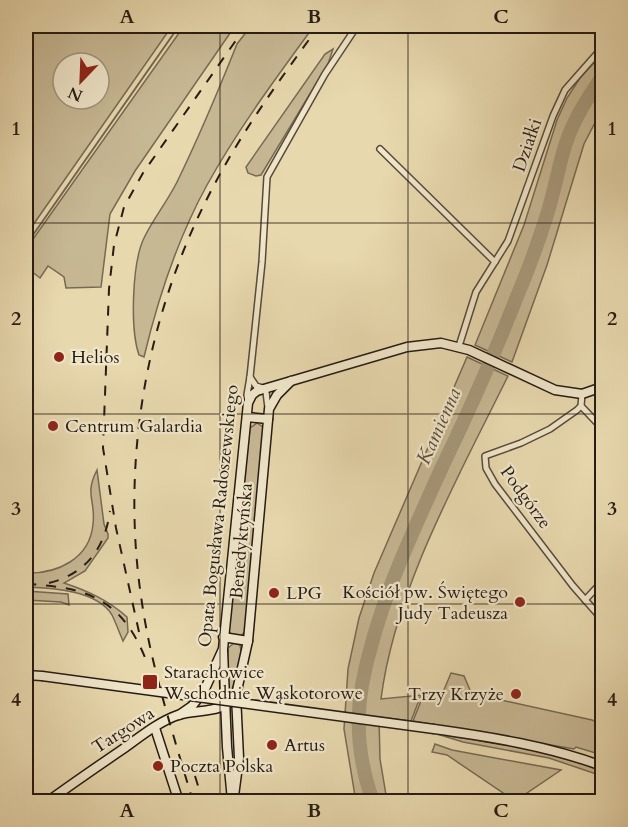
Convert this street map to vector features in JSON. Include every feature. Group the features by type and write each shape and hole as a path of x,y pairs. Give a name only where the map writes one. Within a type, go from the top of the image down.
{"street":[{"name":"Opata Bogusława Radoszewskiego","path":"179,715 192,706 204,691 222,649 262,262 267,177 325,74 357,26"},
{"name":"Działki","path":"459,346 476,292 508,241 516,222 553,116 565,90 603,48"},
{"path":"382,150 495,262"},
{"path":"248,403 252,395 263,387 416,345 441,343 469,350 555,390 582,394 603,387"},
{"name":"Opata Bogusława Radoszewskiego","path":"250,377 256,386 263,387 266,392 268,414"},
{"name":"Benedyktyńska","path":"232,801 239,758 236,695 248,641 268,414 277,394 291,381"},
{"path":"582,394 581,406 603,428"},
{"name":"Podgórze","path":"581,406 550,429 521,443 485,456 486,468 495,483 585,600 603,619"},
{"path":"247,417 268,414"},
{"path":"585,600 603,582"},
{"path":"223,637 248,641"},
{"path":"222,649 232,801"},
{"path":"26,675 513,741 563,753 603,766"},
{"path":"225,706 232,702 236,695"},
{"name":"Targowa","path":"47,801 155,728 179,715 225,706"},
{"path":"155,728 179,801"},
{"path":"61,792 71,801"}],"shaded area":[{"path":"26,26 172,26 26,235"},
{"path":"184,26 235,26 135,171 110,214 101,287 66,288 64,277 48,266 40,278 26,267 26,249"},
{"path":"251,26 314,26 244,124 207,185 170,269 144,357 139,355 136,344 133,313 140,249 185,166 237,44"},
{"path":"333,49 328,64 261,175 248,173 246,167 325,54"},
{"path":"602,54 602,109 584,144 547,265 512,362 475,345 524,225 557,120 580,78"},
{"path":"467,357 508,376 431,533 414,574 388,657 381,699 421,695 411,721 379,717 380,759 387,801 356,802 344,729 348,669 359,618 374,573"},
{"path":"257,423 263,427 263,430 246,630 241,636 233,636 228,631 250,428"},
{"path":"97,470 108,538 85,571 64,583 97,597 127,617 128,632 123,641 112,615 96,600 73,592 26,587 26,573 38,573 60,567 70,562 86,547 91,536 94,516 91,486"},
{"path":"26,591 68,594 69,605 61,602 26,600"},
{"path":"234,643 240,645 242,655 233,688 230,689 228,687 228,648"},
{"path":"451,673 464,676 470,690 483,696 602,724 602,755 576,747 574,749 413,721 423,696 433,694 441,697"},
{"path":"437,734 532,749 602,770 602,776 549,758 463,742"},
{"path":"435,744 452,750 561,770 515,801 447,755 432,752"}],"waterway":[{"path":"26,245 179,26"},
{"name":"Kamienna","path":"373,802 362,759 359,715 362,685 376,628 407,546 481,383 524,279 574,123 602,77"}],"railway":[{"path":"139,632 116,528 103,448 109,289 114,245 124,207 143,173 246,26"},
{"path":"193,802 158,678 142,603 136,550 134,497 137,443 144,390 155,338 170,287 189,237 212,189 249,126 319,26"},
{"path":"49,583 73,573 91,558 104,537 110,511"},
{"path":"26,584 67,589 100,600 126,623 146,660"},
{"path":"195,776 203,802"}],"place":[{"name":"Helios","path":"59,357"},
{"name":"Centrum Galardia","path":"53,426"},
{"name":"LPG","path":"274,593"},
{"name":"Kościół pw. Świętego Judy Tadeusza","path":"520,602"},
{"name":"Starachowice Wschodnie Wąskotorowe","path":"150,682"},
{"name":"Trzy Krzyże","path":"516,694"},
{"name":"Artus","path":"272,745"},
{"name":"Poczta Polska","path":"158,766"}]}
